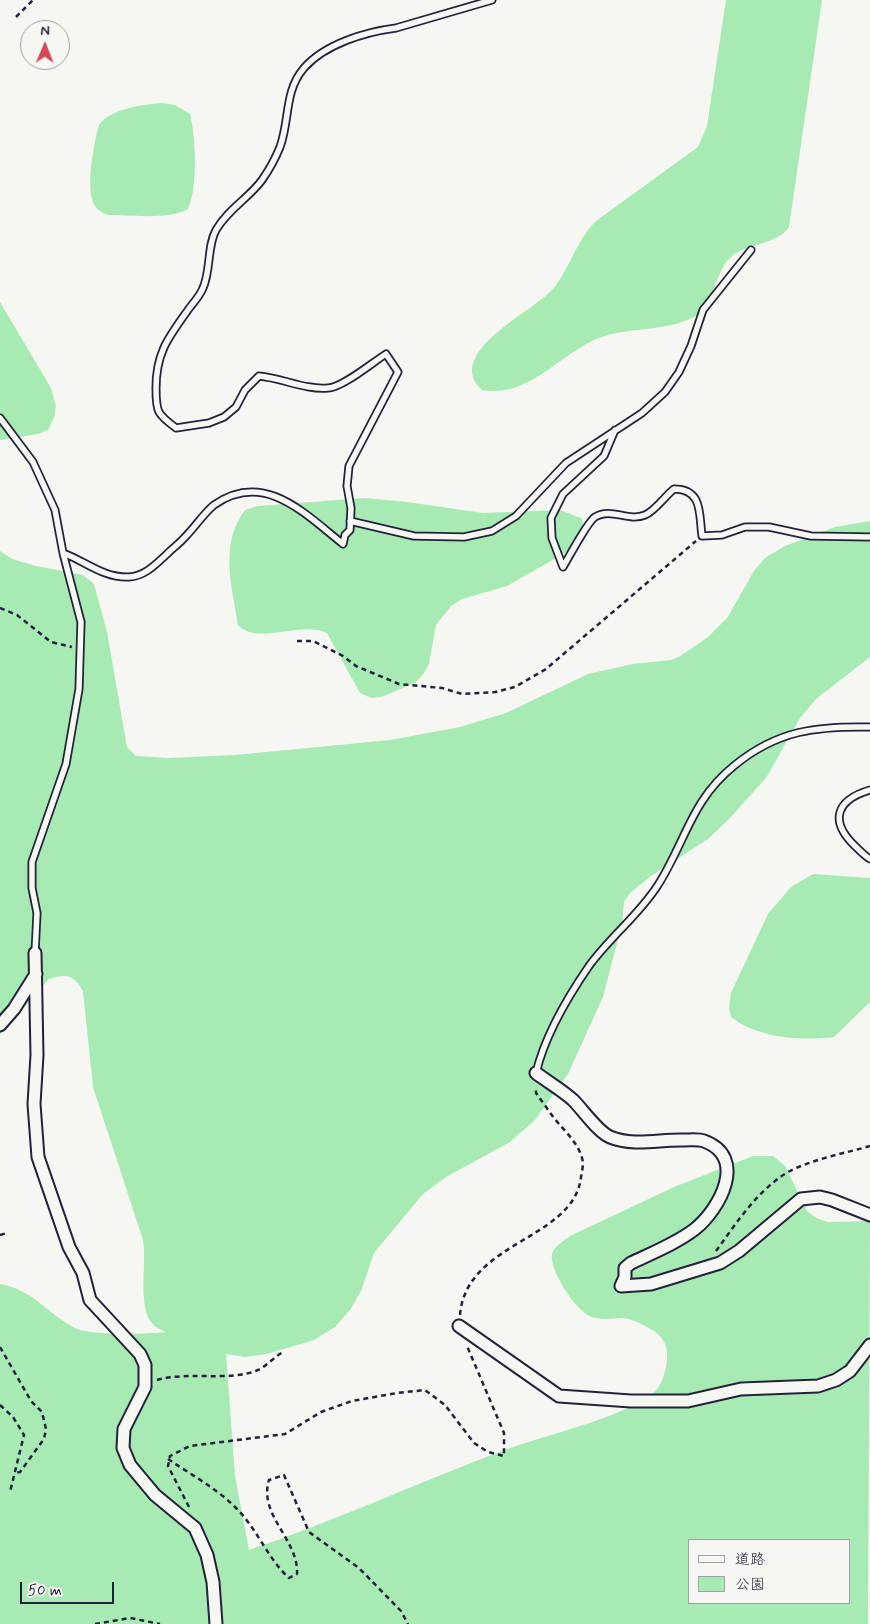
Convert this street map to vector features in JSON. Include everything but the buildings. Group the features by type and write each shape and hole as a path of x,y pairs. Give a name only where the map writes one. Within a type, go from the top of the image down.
{"street":[{"path":"35,953 37,1055 34,1104 38,1157 69,1246 83,1273 90,1300 140,1354 145,1366 145,1383 124,1429 123,1448 130,1465 155,1495 195,1528 208,1555 213,1582 216,1624"},
{"path":"0,1025 14,1010 36,974"},
{"path":"536,1074 572,1099 607,1136 620,1141 646,1143 667,1140 702,1140 722,1154 729,1169 726,1181 712,1212 694,1230 631,1263 625,1268 625,1278 621,1286 650,1284 720,1263 739,1251 801,1200 820,1198 832,1200 870,1215"},
{"path":"459,1326 559,1396 631,1401 688,1401 742,1389 818,1386 836,1380 850,1371 870,1345"}],"lane":[{"path":"63,553 78,558 92,569 114,576 130,577 148,571 185,538 213,506 240,492 266,492 296,507 343,544 345,535 350,530 352,508 347,486 349,466 398,372 386,354 330,389 310,387 277,377 258,376 245,390 236,407 224,417 210,423 176,428 156,410 156,369 159,356 177,325 202,290 215,231 226,215 262,180 280,147 294,82 304,69 316,57 336,46 380,30 396,28 492,0"},
{"path":"350,520 414,536 464,537 492,531 516,516 566,463 642,413 665,392 679,372 692,346 703,310 751,250"},
{"path":"0,418 34,462 55,510 63,553 81,622 79,689 66,764 32,862 32,888 37,913 35,953"},
{"path":"615,430 604,456 563,494 551,518 552,538 563,567 593,518 604,513 630,517 645,515 674,489 684,489 694,495 698,504 702,536 722,535 745,527 770,527 811,536 870,537"},
{"path":"536,1074 542,1048 566,1004 588,968 634,917 658,884 702,797 735,765 772,742 806,730 828,726 870,727"},
{"path":"870,790 853,795 846,801 840,814 840,824 847,838 870,859"}],"path":[{"path":"16,17 33,0"},
{"path":"297,641 313,641 343,656 356,666 399,684 442,688 462,694 495,692 515,687 546,669 702,536"},
{"path":"0,608 17,615 51,642 81,650"},
{"path":"195,1528 194,1515 168,1466 170,1456 190,1446 285,1434 322,1412 352,1401 425,1390 445,1405 474,1443 488,1452 504,1456 504,1433 459,1326 463,1302 479,1271 492,1260 566,1212 580,1185 583,1160 575,1142 536,1093 536,1074"},
{"path":"715,1253 749,1206 779,1177 800,1167 870,1146"},
{"path":"0,1235 7,1233"},
{"path":"0,1347 31,1401 42,1412 46,1429 44,1439 20,1472 16,1473"},
{"path":"145,1383 172,1376 238,1374 258,1370 283,1352"},
{"path":"0,1405 13,1417 24,1435 15,1464 16,1473 10,1492"},
{"path":"168,1459 235,1507 262,1540 278,1568 290,1578 297,1574 298,1562 278,1526 266,1491 269,1480 284,1475 309,1532 359,1568 401,1611 408,1624"},
{"path":"95,1624 130,1618 160,1624"}],"green space":[{"path":"726,0 822,0 789,227 777,238 745,249 730,258 725,264 706,305 696,316 670,325 615,333 602,337 590,342 526,383 498,391 482,390 473,376 473,362 481,349 494,335 551,291 558,283 583,237 596,221 698,147 707,126"},
{"path":"162,103 175,105 190,114 194,136 195,175 188,209 171,215 160,216 108,215 102,213 93,202 90,183 93,151 99,125 104,119 119,111 137,106"},
{"path":"0,302 51,388 56,406 54,418 48,430 38,434 0,440"},
{"path":"365,498 483,513 560,510 581,518 584,532 579,545 507,586 462,599 451,606 436,625 429,664 424,673 415,683 381,697 371,698 360,693 327,633 305,629 256,633 246,631 238,625 229,566 232,537 237,523 245,510 258,506"},
{"path":"870,521 870,657 816,699 800,718 766,778 729,819 708,839 651,876 630,893 624,902 622,924 603,997 568,1074 535,1120 510,1142 446,1177 423,1194 374,1253 361,1291 350,1310 335,1327 314,1340 267,1354 245,1357 226,1354 235,1476 249,1550 313,1527 502,1451 612,1415 647,1398 660,1385 666,1367 666,1347 661,1337 652,1329 632,1320 624,1318 598,1318 584,1313 571,1298 559,1279 552,1261 553,1251 570,1236 674,1187 753,1156 773,1156 785,1166 807,1211 816,1218 828,1222 870,1221 868,1624 0,1624 0,1284 22,1291 65,1322 83,1331 119,1334 166,1332 153,1324 145,1308 143,1240 93,1087 83,991 69,977 61,976 49,979 0,1035 0,551 12,559 36,566 83,575 94,584 107,632 127,747 136,756 169,758 235,755 390,740 460,727 506,713 588,674 633,664 671,660 679,657 708,637 727,618 754,571 765,558 785,546 835,527"},
{"path":"813,874 870,878 870,1002 834,1037 794,1038 754,1030 731,1017 729,1008 731,993 768,914 791,887"}]}
